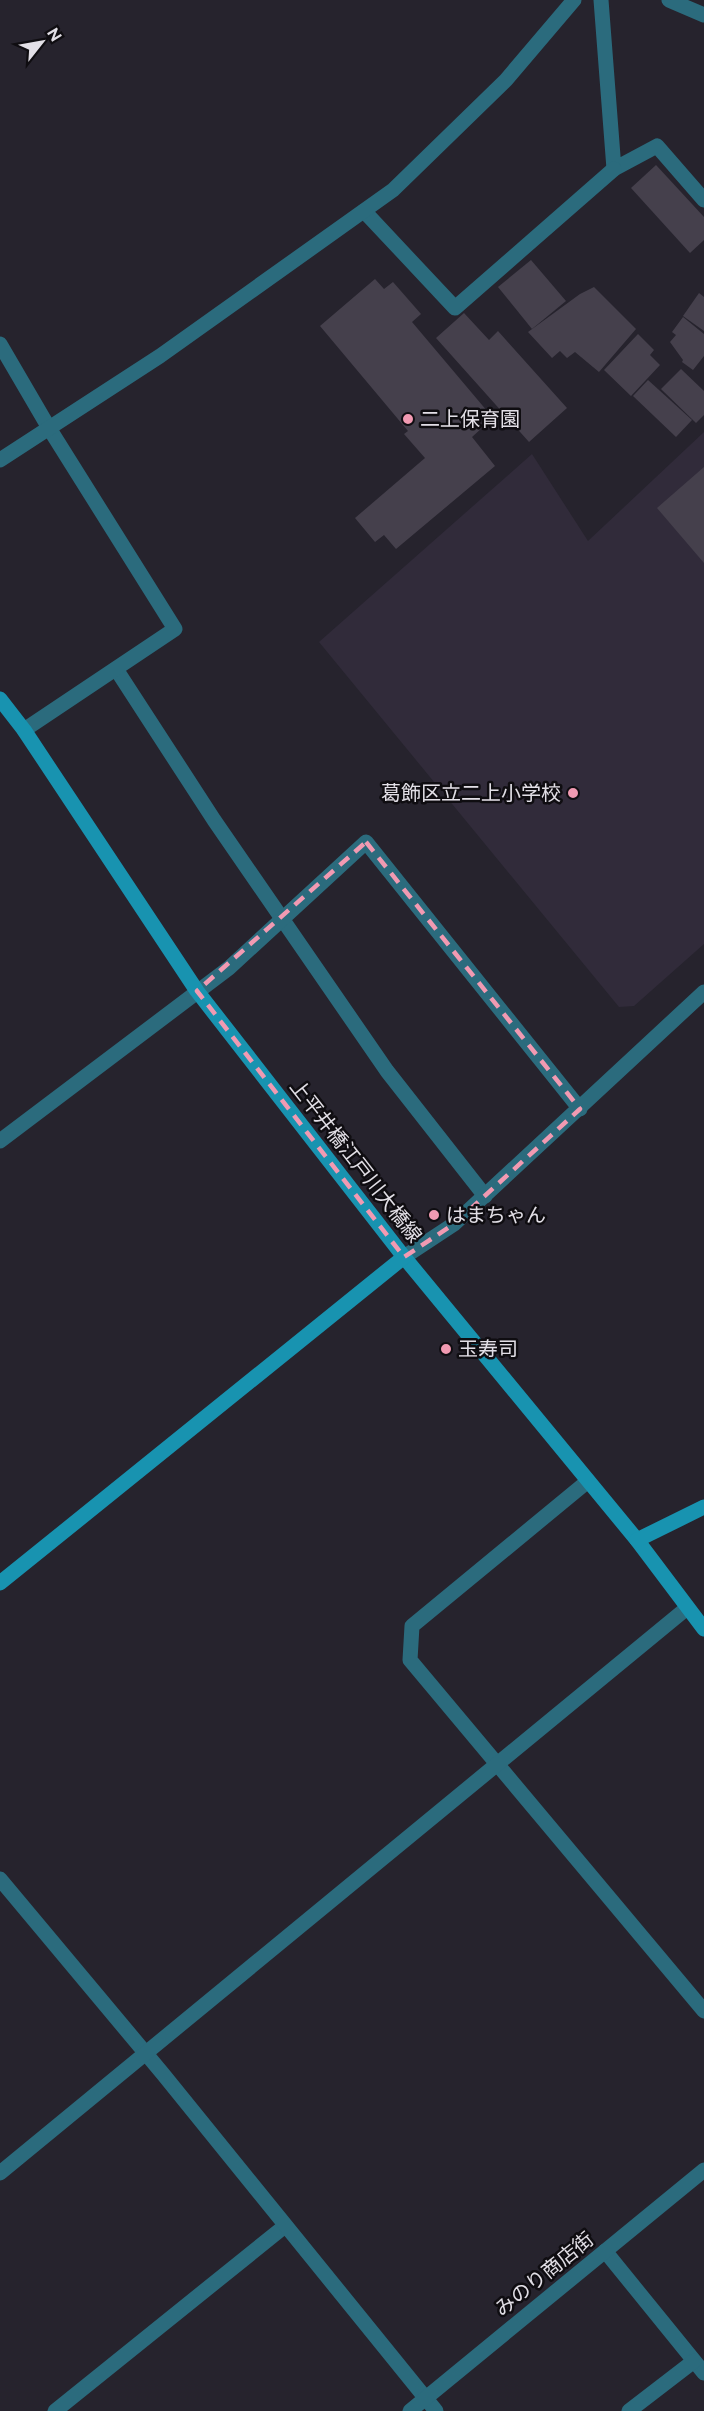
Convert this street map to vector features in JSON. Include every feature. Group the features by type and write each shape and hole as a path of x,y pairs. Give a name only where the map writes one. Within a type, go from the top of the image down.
{"street":[{"path":"0,460 160,356 393,190 506,80 574,0"},
{"path":"601,0 614,169"},
{"path":"669,0 704,15"},
{"path":"363,211 455,308 614,169 657,146 704,200"},
{"path":"0,344 175,629 24,730"},
{"path":"116,669 282,919 387,1071 485,1196"},
{"name":"上平井橋江戸川大橋線","path":"0,699 24,730 197,991 404,1257 637,1540 704,1629"},
{"path":"0,1141 229,968 366,842 580,1109"},
{"path":"0,1583 404,1257 454,1224 704,992"},
{"path":"588,1481 412,1626 410,1660 704,2011"},
{"path":"637,1540 704,1507"},
{"path":"0,2173 687,1608"},
{"path":"0,1880 146,2054 436,2411"},
{"name":"みのり商店街","path":"410,2411 704,2170"},
{"path":"55,2411 285,2226"},
{"path":"605,2252 699,2367 629,2411"}],"highlighted area":[{"path":"366,842 580,1109 454,1224 404,1257 197,991"}],"shaded area":[{"name":"葛飾区立二上小学校","path":"704,432 704,944 634,1006 619,1007 319,642 532,454 588,541"}],"building":[{"path":"656,165 704,217 704,240 690,253 631,188"},
{"path":"531,260 566,301 532,329 498,287"},
{"path":"375,279 384,289 393,282 421,314 412,322 493,418 472,437 495,466 396,549 384,535 375,542 355,518 425,458 404,434 408,431 320,326"},
{"path":"594,287 636,329 599,372 575,352 567,358 560,351 552,358 528,332 580,294"},
{"path":"699,293 704,297 704,331 683,316"},
{"path":"464,313 489,340 498,331 567,408 529,442 436,338"},
{"path":"683,317 704,334 704,356 693,370 682,362 683,360 670,342 676,335 672,332"},
{"path":"638,334 654,350 650,355 660,365 631,396 604,370"},
{"path":"681,369 704,391 704,415 696,423 661,389"},
{"path":"648,380 692,420 676,437 633,396"},
{"path":"704,467 704,563 657,508"}],"place":[{"name":"二上保育園","path":"408,419"},
{"name":"葛飾区立二上小学校","path":"573,793"},
{"name":"はまちゃん","path":"434,1215"},
{"name":"玉寿司","path":"446,1349"}]}
